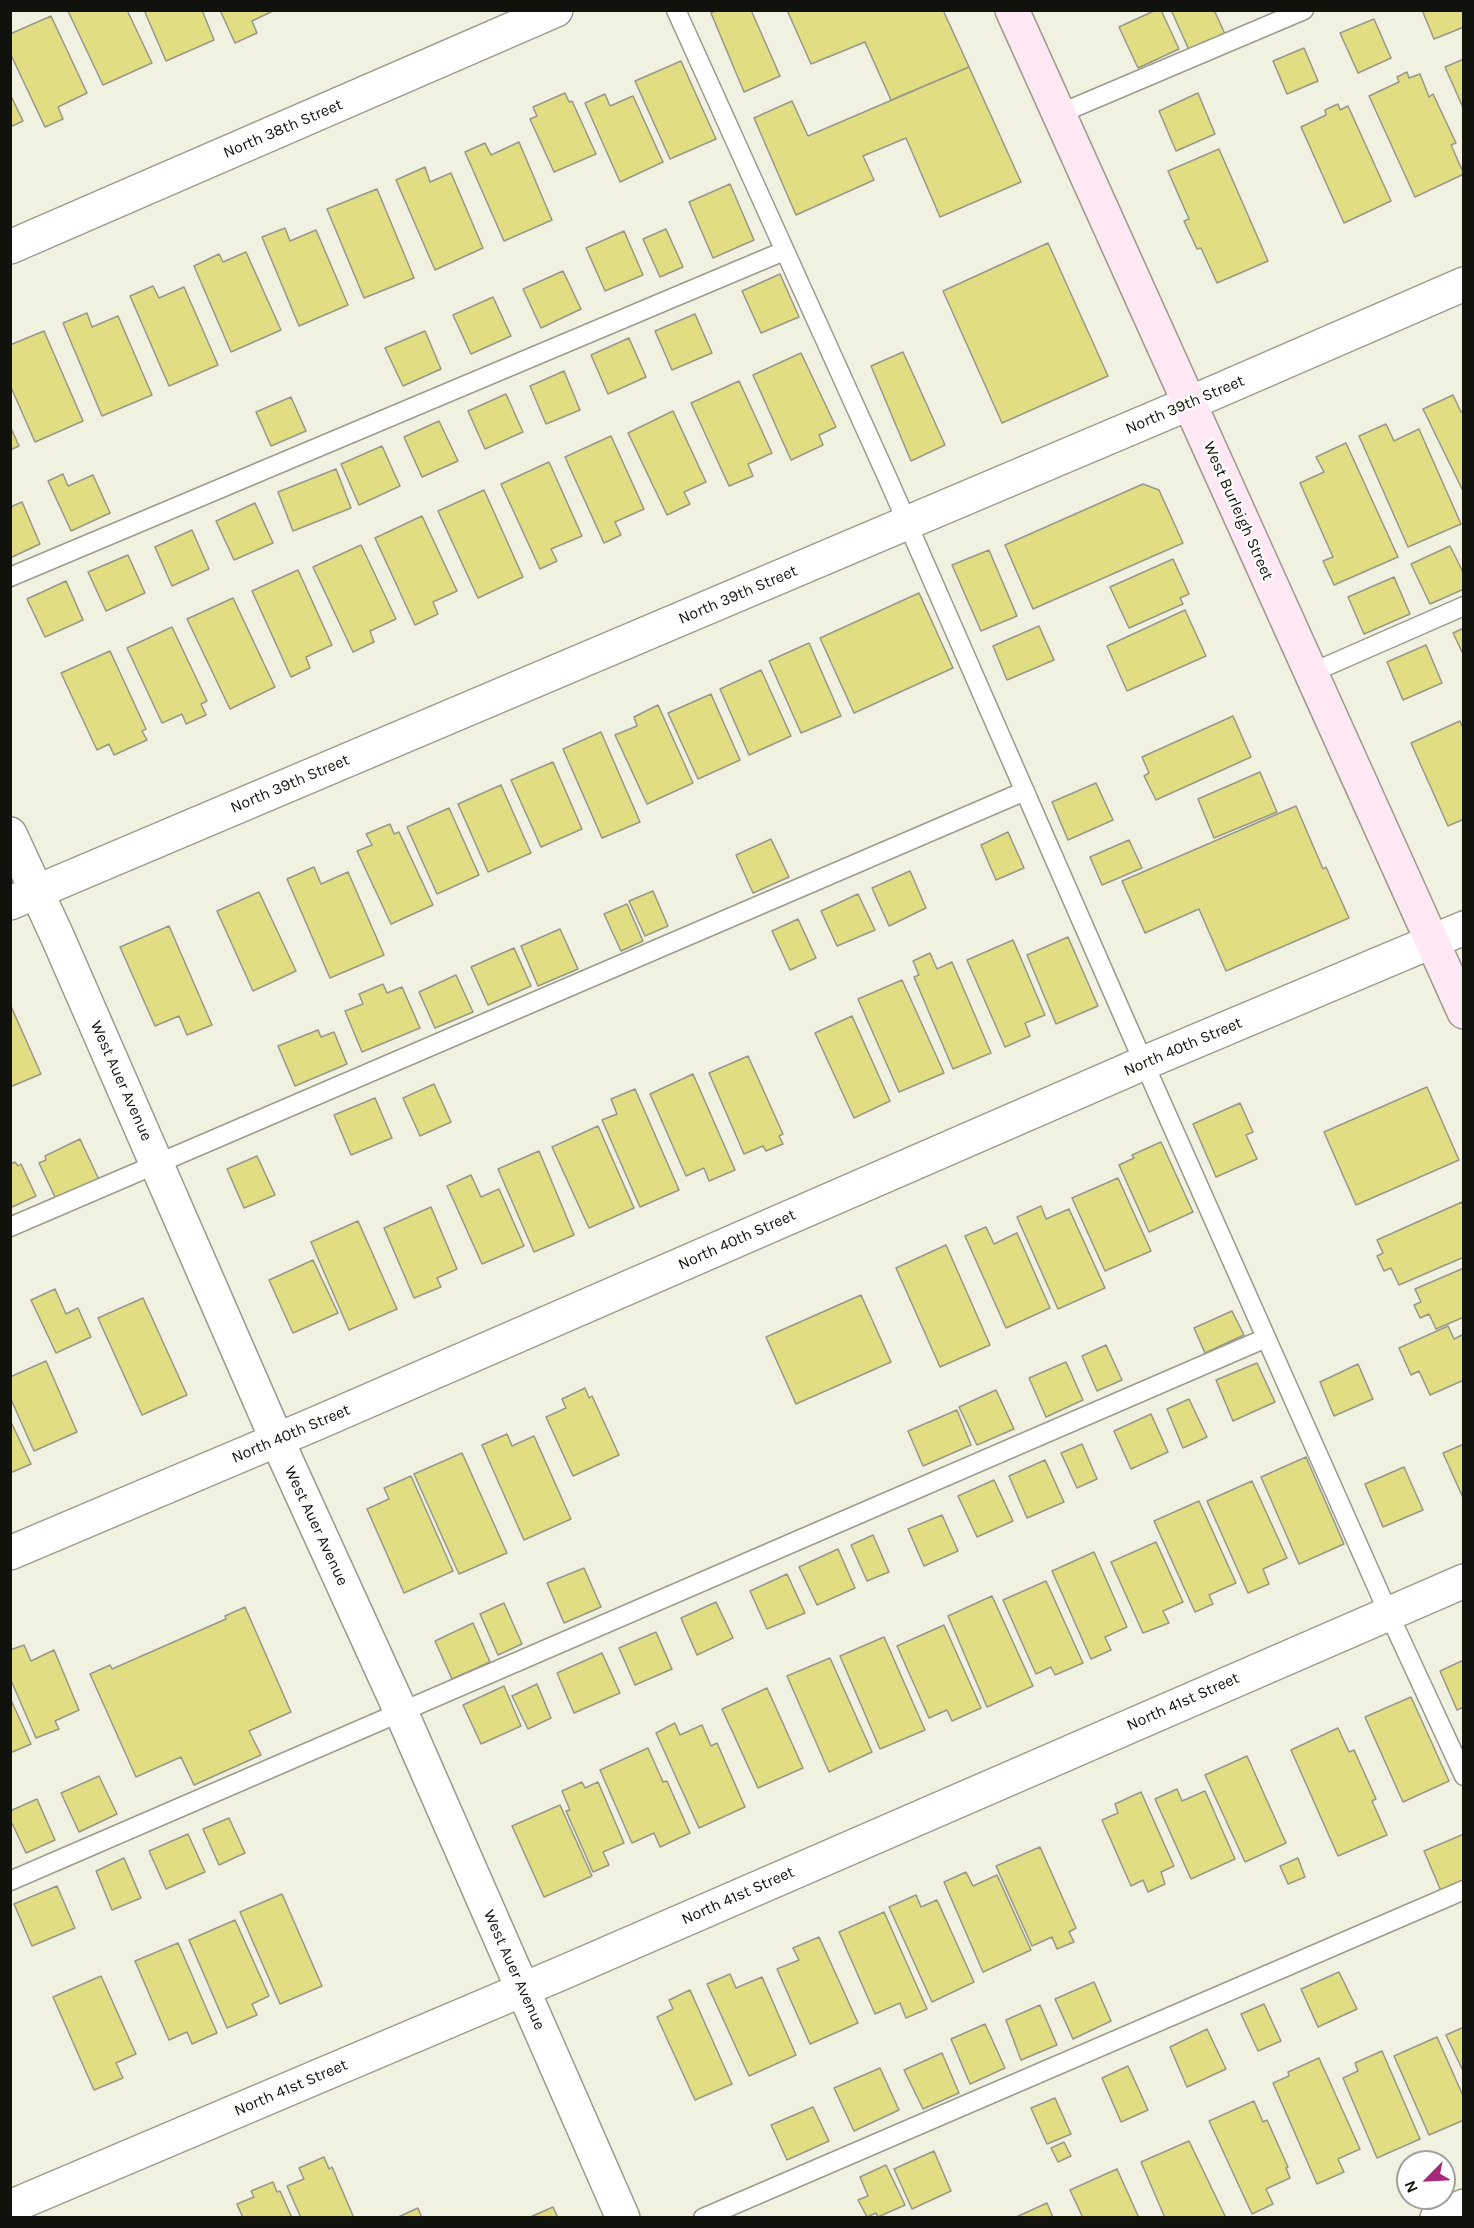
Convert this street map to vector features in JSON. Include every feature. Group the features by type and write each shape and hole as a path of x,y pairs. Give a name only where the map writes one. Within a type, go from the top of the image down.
{"main road":[{"name":"West Burleigh Street","path":"1012,10 1464,1012"}],"street":[{"name":"North 38th Street","path":"10,247 556,10"},
{"name":"North 39th Street","path":"24,897 1190,403 1464,284"},
{"name":"West Auer Avenue","path":"10,834 24,897 157,1163 277,1440 402,1714 623,2217"},
{"name":"North 40th Street","path":"10,1553 277,1440 1144,1063 1464,928"},
{"name":"North 41st Street","path":"10,2207 522,1990 1388,1612 1464,1581"},
{"path":"1437,2217 1464,2206"}],"lane":[{"path":"676,10 908,523 1266,1338 1464,1776"},
{"path":"1059,114 1304,10"},
{"path":"10,578 784,250"},
{"path":"1311,673 1464,606"},
{"path":"10,1227 1025,791"},
{"path":"10,1881 402,1714 1266,1338"},
{"path":"704,2217 1464,1890"}],"building":[{"path":"127,10 152,63 103,85 68,11"},
{"path":"144,10 202,10 214,40 166,61"},
{"path":"220,10 275,10 252,21 257,33 235,43"},
{"path":"716,10 751,10 780,76 744,92 711,13"},
{"path":"787,10 943,10 969,67 891,100 865,42 811,64"},
{"path":"1156,10 1161,10 1179,49 1138,68 1119,27"},
{"path":"1175,10 1214,10 1225,34 1189,50 1172,12"},
{"path":"1422,10 1464,10 1464,27 1434,39"},
{"path":"51,16 87,93 58,107 63,119 45,127 10,53 10,34"},
{"path":"1374,19 1391,58 1358,73 1340,33"},
{"path":"1304,48 1318,81 1287,94 1273,61"},
{"path":"1464,59 1464,110 1445,67"},
{"path":"681,61 716,139 670,159 635,81"},
{"path":"969,67 1021,182 940,217 906,138 863,156 874,180 796,215 754,118 792,101 808,136"},
{"path":"1407,72 1409,78 1420,74 1429,97 1433,94 1456,143 1451,145 1464,174 1415,197 1369,96 1399,82 1397,77"},
{"path":"565,93 569,102 572,101 596,154 554,172 530,119 537,116 533,107"},
{"path":"1198,93 1215,134 1176,151 1159,111"},
{"path":"10,94 23,121 10,127"},
{"path":"605,94 610,106 633,96 663,162 620,182 585,103"},
{"path":"1338,104 1340,110 1348,106 1391,201 1344,223 1301,127 1326,115 1325,110"},
{"path":"519,142 552,220 504,241 465,152 485,143 491,155"},
{"path":"1219,149 1268,261 1217,283 1201,248 1197,249 1184,221 1189,219 1168,171"},
{"path":"425,167 430,182 451,173 483,248 435,270 396,180"},
{"path":"730,184 754,240 713,258 689,202"},
{"path":"377,189 414,278 364,298 327,209"},
{"path":"285,228 290,241 316,230 348,305 299,326 262,237"},
{"path":"666,229 683,267 660,277 643,239"},
{"path":"624,231 643,275 605,291 586,248"},
{"path":"1048,243 1108,376 1002,423 943,291"},
{"path":"246,252 281,330 231,352 194,266 219,254 223,262"},
{"path":"563,271 581,309 541,328 523,289"},
{"path":"780,274 799,317 761,333 742,291"},
{"path":"153,286 159,298 184,287 218,365 169,386 130,296"},
{"path":"493,297 511,336 471,354 453,315"},
{"path":"87,313 92,327 118,316 152,395 102,416 63,323"},
{"path":"695,314 712,353 672,370 655,331"},
{"path":"44,331 83,421 35,442 10,385 10,345"},
{"path":"425,331 441,369 403,386 385,348"},
{"path":"629,338 646,377 608,394 591,355"},
{"path":"903,352 945,445 911,461 871,366"},
{"path":"801,353 836,427 819,435 823,445 791,460 753,375"},
{"path":"564,371 580,410 546,424 530,386"},
{"path":"739,381 772,453 748,464 753,476 729,486 691,403"},
{"path":"506,394 523,432 485,449 468,411"},
{"path":"1453,395 1461,412 1464,410 1464,493 1423,409"},
{"path":"291,397 306,431 271,446 256,412"},
{"path":"673,411 706,482 684,492 690,504 667,515 628,433"},
{"path":"439,421 458,461 422,477 404,437"},
{"path":"1386,424 1394,441 1419,429 1461,524 1408,547 1359,436"},
{"path":"10,426 19,446 10,450"},
{"path":"611,436 644,509 615,522 621,535 604,543 565,457"},
{"path":"1346,443 1398,557 1334,585 1323,561 1333,557 1300,483 1324,472 1316,457"},
{"path":"382,446 400,486 359,505 341,464"},
{"path":"549,462 582,536 551,549 557,561 540,569 501,484"},
{"path":"336,469 351,508 293,531 278,492"},
{"path":"63,474 68,486 93,475 110,513 71,531 48,481"},
{"path":"1143,484 1159,490 1183,543 1033,609 1005,545"},
{"path":"484,490 523,577 478,598 438,511"},
{"path":"22,502 40,544 10,558 10,507"},
{"path":"255,503 273,543 234,560 216,521"},
{"path":"422,516 457,591 433,602 438,614 415,625 375,538"},
{"path":"192,530 209,569 172,586 155,547"},
{"path":"361,545 396,619 370,631 374,642 353,652 313,567"},
{"path":"1450,546 1464,574 1464,589 1430,604 1411,564"},
{"path":"989,550 1017,616 981,631 952,565"},
{"path":"128,555 145,593 106,611 88,572"},
{"path":"1173,559 1189,594 1180,598 1183,604 1129,628 1110,587"},
{"path":"298,570 332,645 306,657 310,668 291,677 252,591"},
{"path":"1394,577 1410,614 1364,634 1348,597"},
{"path":"66,581 83,620 45,637 27,599"},
{"path":"919,593 953,668 854,713 820,638"},
{"path":"233,598 275,687 230,709 187,619"},
{"path":"1185,610 1206,656 1127,691 1107,646"},
{"path":"1039,626 1054,660 1007,680 993,646"},
{"path":"172,627 207,701 201,704 206,715 186,724 182,714 162,723 127,648"},
{"path":"1464,628 1464,656 1453,633"},
{"path":"809,643 841,716 801,733 769,661"},
{"path":"1426,645 1442,683 1403,700 1387,662"},
{"path":"110,651 146,729 142,731 147,740 114,755 109,744 97,750 61,673"},
{"path":"761,670 791,736 749,755 720,689"},
{"path":"711,694 740,760 698,779 668,713"},
{"path":"658,705 693,783 647,804 615,735 637,726 634,717"},
{"path":"1233,716 1251,757 1156,800 1144,776 1149,773 1142,757"},
{"path":"1460,721 1464,730 1464,819 1448,826 1411,743"},
{"path":"601,732 640,822 602,838 563,749"},
{"path":"553,762 582,829 541,847 511,780"},
{"path":"1260,772 1277,812 1214,838 1198,799"},
{"path":"1096,783 1113,820 1068,840 1052,802"},
{"path":"501,785 531,853 488,872 458,804"},
{"path":"1296,806 1323,869 1326,867 1349,918 1226,971 1199,909 1145,933 1122,881"},
{"path":"449,808 479,875 437,894 407,827"},
{"path":"390,824 394,834 399,832 433,905 391,924 357,851 372,845 366,834"},
{"path":"1008,832 1024,868 996,880 981,845"},
{"path":"771,839 789,877 753,893 736,855"},
{"path":"1129,840 1142,868 1102,885 1090,857"},
{"path":"314,867 321,884 348,872 384,955 330,978 287,879"},
{"path":"910,871 926,908 889,926 872,888"},
{"path":"653,891 668,926 645,936 629,901"},
{"path":"259,892 296,971 253,991 217,911"},
{"path":"858,894 875,930 837,946 821,911"},
{"path":"627,904 643,941 621,951 604,914"},
{"path":"798,919 816,958 790,970 772,931"},
{"path":"169,926 212,1025 187,1035 179,1016 155,1026 120,947"},
{"path":"560,929 578,969 538,986 521,946"},
{"path":"1068,937 1098,1006 1056,1024 1027,955"},
{"path":"1013,940 1045,1015 1025,1023 1030,1036 1005,1047 967,960"},
{"path":"514,948 531,986 488,1005 471,967"},
{"path":"930,953 937,969 952,962 991,1053 953,1069 914,977 919,975 913,961"},
{"path":"456,975 473,1012 435,1028 419,992"},
{"path":"902,980 944,1073 899,1092 858,999"},
{"path":"383,984 387,993 402,987 420,1028 362,1052 345,1011 363,1004 359,994"},
{"path":"10,1004 41,1074 10,1087"},
{"path":"852,1016 890,1101 854,1118 815,1033"},
{"path":"318,1030 321,1037 334,1032 347,1064 295,1086 278,1046"},
{"path":"748,1056 783,1134 779,1136 783,1144 766,1151 763,1146 744,1154 709,1073"},
{"path":"693,1074 735,1170 709,1181 704,1168 686,1176 650,1094"},
{"path":"434,1084 451,1122 420,1136 403,1098"},
{"path":"1427,1087 1459,1160 1356,1205 1324,1132"},
{"path":"635,1089 679,1190 640,1207 602,1120 617,1114 611,1099"},
{"path":"375,1098 392,1138 351,1155 334,1115"},
{"path":"1240,1103 1253,1132 1246,1135 1257,1159 1216,1177 1193,1124"},
{"path":"598,1126 634,1208 589,1228 552,1147"},
{"path":"80,1139 100,1182 56,1199 39,1163 46,1160 45,1156"},
{"path":"1161,1142 1193,1212 1149,1232 1119,1165 1134,1158 1132,1155"},
{"path":"539,1151 574,1235 534,1252 498,1169"},
{"path":"257,1156 275,1195 244,1208 227,1169"},
{"path":"15,1162 18,1166 21,1164 36,1196 10,1208 10,1164"},
{"path":"471,1175 481,1197 499,1189 524,1246 482,1264 447,1186"},
{"path":"1118,1178 1151,1251 1105,1271 1072,1198"},
{"path":"1462,1202 1464,1207 1464,1257 1399,1285 1391,1268 1384,1271 1377,1256 1383,1253 1377,1240"},
{"path":"1041,1206 1046,1219 1069,1209 1105,1288 1058,1309 1017,1217"},
{"path":"431,1207 457,1269 437,1278 441,1287 414,1298 384,1228"},
{"path":"358,1221 397,1309 349,1330 311,1242"},
{"path":"986,1227 994,1244 1017,1233 1050,1308 1006,1328 965,1236"},
{"path":"946,1245 990,1345 940,1367 896,1268"},
{"path":"313,1260 338,1313 293,1333 269,1280"},
{"path":"1464,1268 1464,1317 1436,1329 1429,1314 1420,1318 1414,1305 1421,1302 1415,1289"},
{"path":"55,1289 66,1314 78,1308 91,1337 56,1353 31,1300"},
{"path":"861,1295 891,1362 796,1404 766,1337"},
{"path":"143,1298 187,1395 142,1415 98,1318"},
{"path":"1232,1311 1244,1335 1205,1353 1194,1328"},
{"path":"1448,1326 1454,1339 1464,1334 1464,1380 1430,1395 1419,1371 1411,1375 1399,1348"},
{"path":"1106,1345 1122,1380 1097,1391 1082,1356"},
{"path":"46,1361 77,1432 34,1451 10,1397 10,1377"},
{"path":"1066,1362 1083,1400 1046,1417 1029,1378"},
{"path":"1257,1363 1275,1402 1233,1421 1216,1380"},
{"path":"1358,1364 1373,1399 1334,1416 1320,1382"},
{"path":"585,1388 589,1398 592,1396 619,1455 573,1476 546,1417 566,1408 562,1399"},
{"path":"996,1390 1014,1429 977,1445 959,1407"},
{"path":"1189,1399 1207,1437 1183,1448 1167,1409"},
{"path":"957,1410 971,1445 923,1466 908,1431"},
{"path":"1151,1414 1168,1452 1131,1469 1114,1431"},
{"path":"10,1420 31,1464 10,1473"},
{"path":"507,1434 512,1446 534,1436 571,1519 524,1540 482,1445"},
{"path":"1082,1444 1097,1479 1077,1488 1061,1453"},
{"path":"1464,1444 1464,1500 1443,1453"},
{"path":"462,1453 507,1553 459,1574 414,1474"},
{"path":"1306,1457 1344,1544 1299,1564 1261,1477"},
{"path":"1045,1460 1064,1502 1027,1518 1009,1476"},
{"path":"1404,1467 1423,1510 1383,1527 1365,1484"},
{"path":"411,1476 453,1571 404,1593 367,1509 389,1499 384,1488"},
{"path":"994,1480 1013,1521 977,1537 958,1496"},
{"path":"1252,1481 1287,1558 1263,1569 1269,1584 1248,1593 1207,1501"},
{"path":"1199,1501 1236,1583 1209,1595 1213,1604 1195,1612 1154,1521"},
{"path":"942,1515 958,1551 924,1566 908,1529"},
{"path":"873,1535 889,1572 867,1581 851,1545"},
{"path":"1156,1542 1183,1602 1163,1611 1169,1623 1143,1633 1111,1562"},
{"path":"838,1549 855,1588 817,1605 799,1567"},
{"path":"1094,1552 1127,1627 1105,1637 1111,1650 1091,1659 1052,1571"},
{"path":"584,1568 601,1607 564,1623 547,1583"},
{"path":"787,1574 805,1613 767,1629 750,1591"},
{"path":"1046,1581 1083,1663 1055,1675 1051,1667 1036,1674 1003,1600"},
{"path":"992,1596 1033,1686 987,1707 948,1616"},
{"path":"716,1602 733,1638 697,1655 681,1618"},
{"path":"504,1603 522,1644 498,1655 480,1614"},
{"path":"245,1607 291,1712 249,1731 261,1755 194,1785 181,1757 136,1777 90,1674 110,1665 112,1669 226,1619 225,1616"},
{"path":"473,1623 490,1662 452,1679 435,1641"},
{"path":"944,1625 981,1708 952,1721 947,1710 929,1718 897,1646"},
{"path":"656,1632 672,1669 635,1685 619,1648"},
{"path":"884,1637 925,1730 880,1749 840,1656"},
{"path":"24,1645 31,1661 54,1650 79,1710 55,1721 59,1729 36,1738 10,1678 10,1650"},
{"path":"602,1653 620,1693 574,1713 557,1673"},
{"path":"830,1658 872,1752 829,1772 787,1676"},
{"path":"1464,1660 1464,1707 1457,1710 1440,1671"},
{"path":"537,1684 551,1718 528,1729 512,1696"},
{"path":"504,1686 521,1726 481,1744 463,1705"},
{"path":"767,1688 803,1768 758,1788 722,1709"},
{"path":"1411,1697 1449,1781 1403,1802 1365,1717"},
{"path":"10,1698 31,1744 10,1753"},
{"path":"675,1723 680,1735 702,1725 711,1746 717,1743 745,1807 699,1828 656,1733"},
{"path":"1338,1728 1349,1752 1354,1750 1376,1799 1372,1801 1387,1835 1338,1856 1291,1750"},
{"path":"648,1748 663,1782 667,1781 690,1833 660,1847 654,1833 632,1843 600,1770"},
{"path":"1247,1756 1286,1843 1245,1862 1205,1775"},
{"path":"99,1776 117,1814 79,1832 61,1793"},
{"path":"582,1782 585,1788 598,1782 624,1843 603,1852 609,1865 593,1872 566,1811 570,1810 562,1791"},
{"path":"1177,1789 1182,1801 1205,1791 1235,1859 1191,1879 1155,1799"},
{"path":"1141,1792 1174,1866 1161,1872 1165,1884 1148,1892 1143,1880 1131,1886 1102,1820 1118,1813 1115,1804"},
{"path":"37,1799 55,1840 26,1853 10,1819 10,1811"},
{"path":"560,1805 592,1876 544,1897 512,1826"},
{"path":"229,1818 245,1853 219,1865 203,1829"},
{"path":"188,1834 205,1872 166,1889 149,1851"},
{"path":"1464,1834 1464,1881 1441,1891 1424,1851"},
{"path":"1040,1847 1076,1928 1069,1932 1074,1942 1057,1949 1052,1937 1032,1946 996,1866"},
{"path":"124,1858 141,1898 112,1910 96,1871"},
{"path":"1298,1858 1305,1877 1288,1884 1280,1866"},
{"path":"966,1872 973,1886 997,1875 1031,1950 983,1972 944,1882"},
{"path":"57,1886 75,1928 32,1946 14,1904"},
{"path":"282,1894 322,1986 280,2004 240,1912"},
{"path":"916,1895 921,1907 937,1900 974,1982 932,2002 889,1907"},
{"path":"884,1912 927,2009 906,2018 900,2003 875,2014 839,1932"},
{"path":"235,1920 269,1996 252,2004 257,2015 227,2028 189,1940"},
{"path":"819,1937 858,2023 810,2044 777,1969 799,1960 793,1948"},
{"path":"178,1943 217,2033 192,2044 187,2032 169,2040 135,1961"},
{"path":"1339,1972 1357,2009 1318,2027 1301,1989"},
{"path":"730,1974 736,1988 762,1977 796,2055 749,2076 707,1984"},
{"path":"101,1976 136,2054 116,2063 123,2078 94,2090 53,1997"},
{"path":"1094,1982 1111,2021 1073,2039 1055,1999"},
{"path":"690,1990 732,2084 695,2100 657,2017 673,2009 669,2000"},
{"path":"1264,2004 1281,2041 1258,2051 1241,2014"},
{"path":"1040,2005 1057,2045 1021,2060 1006,2020"},
{"path":"985,2024 1005,2068 970,2084 951,2039"},
{"path":"1464,2027 1464,2073 1446,2035"},
{"path":"1207,2029 1226,2069 1187,2087 1170,2047"},
{"path":"1437,2037 1464,2098 1464,2120 1429,2135 1394,2056"},
{"path":"1382,2051 1420,2139 1377,2158 1343,2078 1358,2071 1355,2063"},
{"path":"942,2053 959,2093 923,2109 904,2070"},
{"path":"1319,2058 1360,2149 1338,2159 1344,2172 1317,2184 1273,2083 1289,2076 1288,2072"},
{"path":"1128,2066 1148,2110 1121,2122 1102,2078"},
{"path":"880,2068 899,2110 854,2131 834,2088"},
{"path":"1055,2098 1071,2134 1047,2144 1031,2108"},
{"path":"1254,2101 1263,2122 1267,2120 1288,2167 1286,2168 1290,2178 1266,2189 1273,2204 1252,2214 1209,2121"},
{"path":"813,2107 829,2141 787,2160 771,2125"},
{"path":"1189,2141 1226,2218 1165,2218 1141,2162"},
{"path":"1064,2142 1071,2156 1058,2162 1051,2148"},
{"path":"934,2151 951,2191 912,2209 894,2169"},
{"path":"324,2157 329,2169 332,2167 354,2218 301,2218 287,2186 304,2179 299,2168"},
{"path":"886,2165 905,2205 878,2217 876,2213 867,2217 858,2200 868,2196 860,2177"},
{"path":"1117,2169 1139,2218 1083,2218 1070,2190"},
{"path":"273,2182 277,2192 280,2191 292,2218 243,2218 237,2204 254,2197 251,2191"},
{"path":"1047,2203 1053,2218 1014,2218"},
{"path":"553,2207 558,2218 528,2218"},
{"path":"418,2208 422,2218 396,2218"}]}
